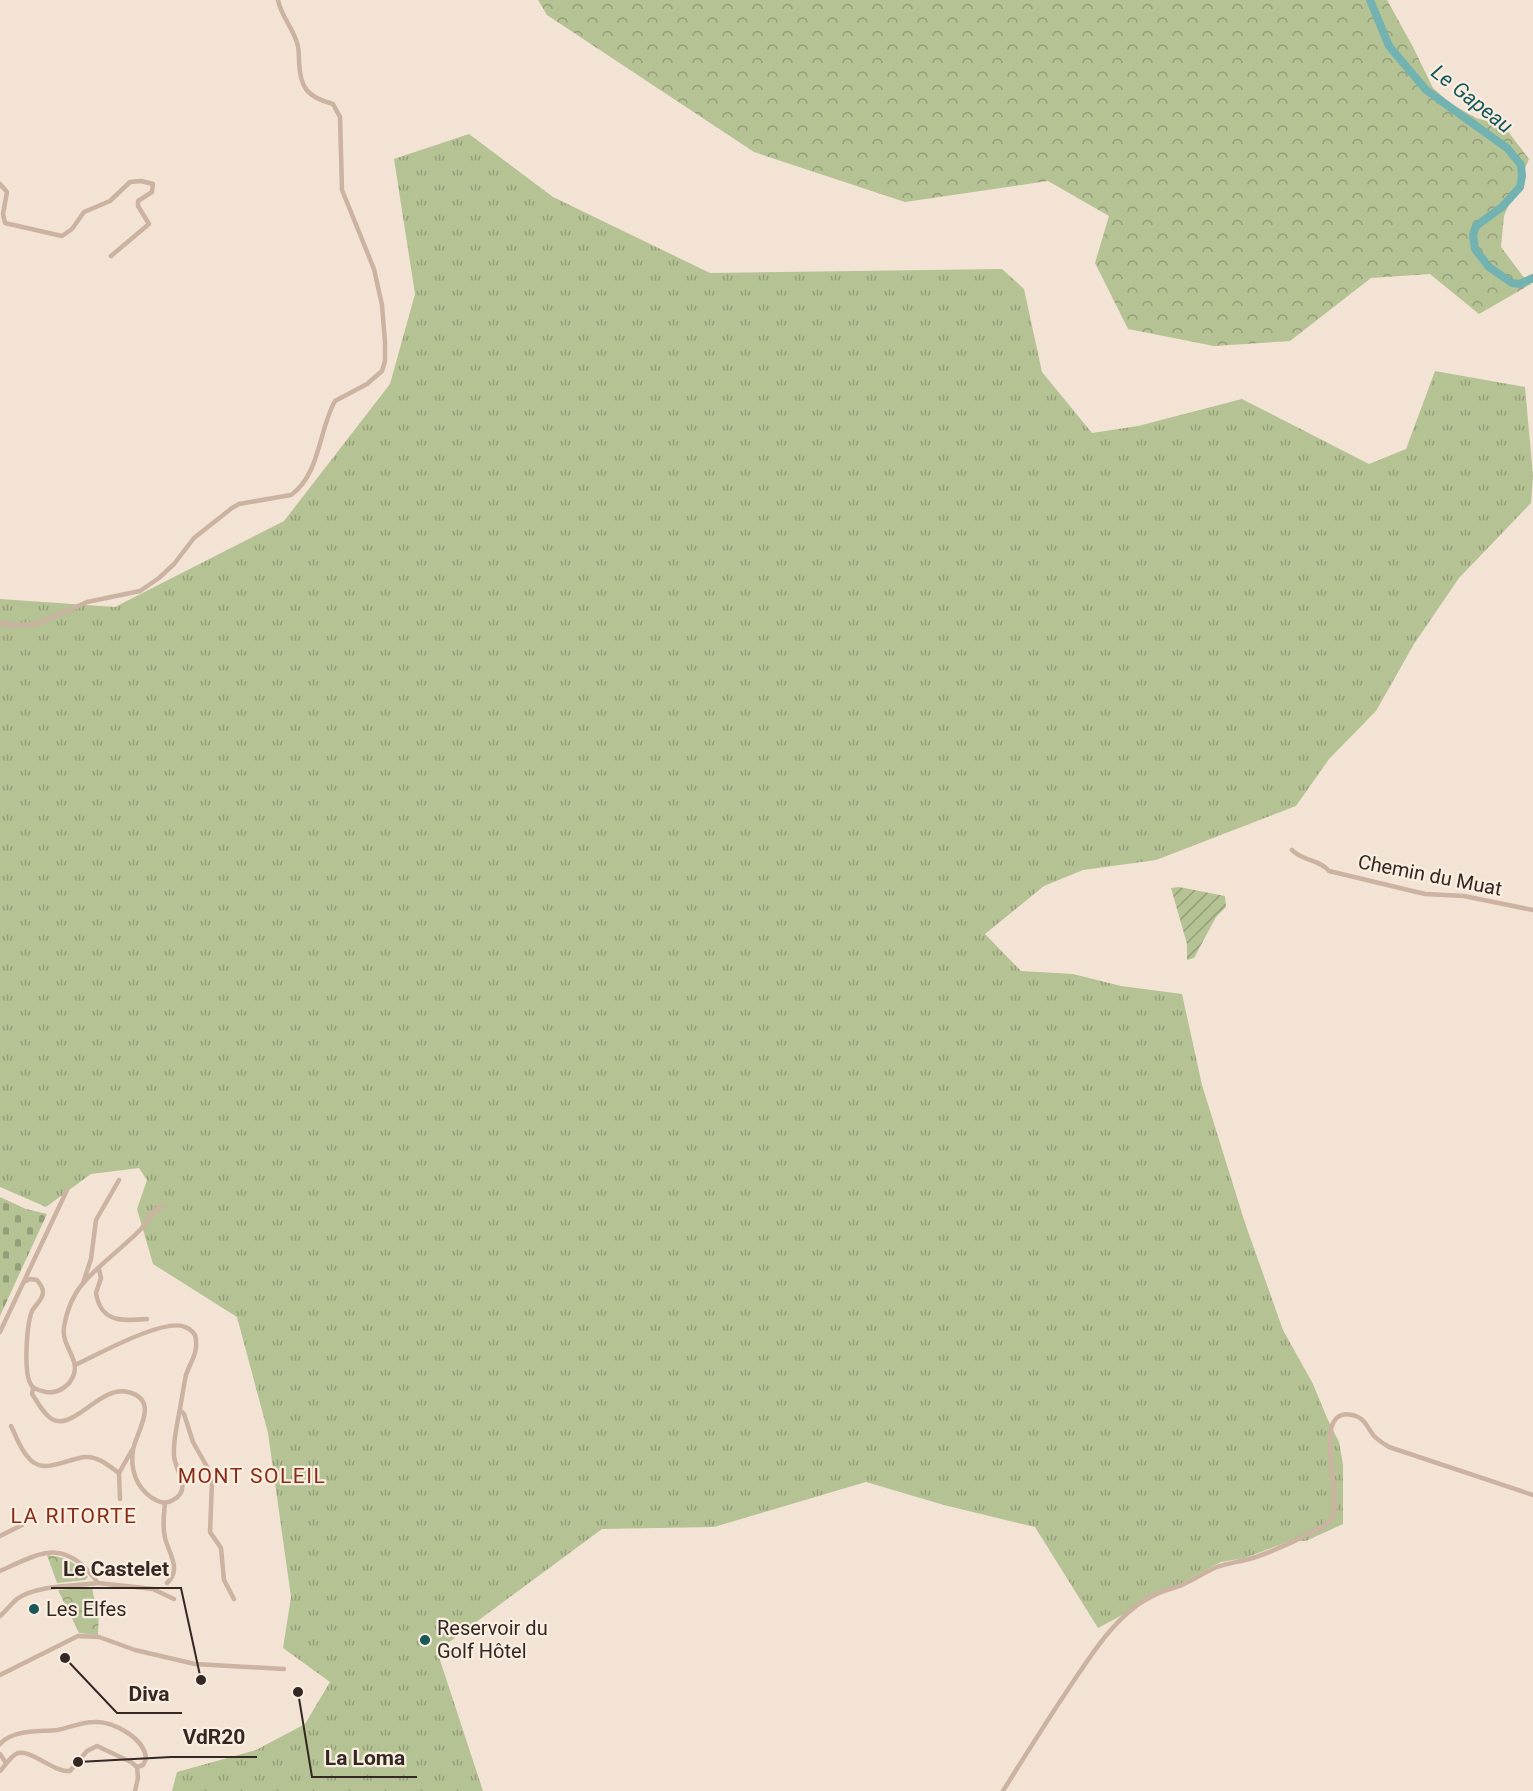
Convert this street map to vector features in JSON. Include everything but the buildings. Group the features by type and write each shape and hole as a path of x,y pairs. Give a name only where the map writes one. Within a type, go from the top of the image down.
{"street":[{"path":"0,623 37,624 87,602 140,591 174,564 194,538 232,508 239,504 291,495 310,469 331,408 336,400 369,382 382,371 385,361 382,305 374,269 342,190 340,117 333,104 319,100 302,85 297,43 279,7 278,0"},
{"path":"0,184 7,192 3,214 5,223 62,236 72,229 84,212 110,201 130,182 141,181 153,184 152,192 138,201 138,206 148,224 111,256"},
{"name":"Chemin du Muat","path":"1292,850 1299,857 1325,866 1329,871 1425,894 1464,896 1533,910"},
{"path":"83,1285 90,1265 96,1220 119,1180"},
{"path":"0,1332 67,1190"},
{"path":"33,1388 51,1392 60,1391 71,1381 75,1365 64,1341 64,1329 68,1309 76,1292 142,1227 152,1211 162,1206"},
{"path":"99,1269 101,1278 96,1293 102,1310 119,1320 147,1320"},
{"path":"24,1282 30,1279 37,1280 43,1288 43,1295 33,1310 27,1348 32,1394 48,1416 56,1422 69,1420 113,1391 131,1392 139,1397 143,1405 144,1425 119,1473 120,1499"},
{"path":"75,1365 149,1331 166,1326 181,1325 189,1328 195,1335 196,1350 186,1375 173,1454 182,1486 181,1493 175,1500 165,1503 158,1502 138,1484 133,1468 134,1448"},
{"path":"180,1410 184,1414 192,1442 210,1472 212,1482 208,1525 221,1548 224,1580 234,1599"},
{"path":"1003,1791 1096,1648 1124,1616 1151,1597 1184,1584 1219,1566 1232,1565 1258,1557 1324,1526 1333,1517 1336,1498 1330,1457 1332,1422 1342,1417 1358,1417 1367,1424 1374,1436 1389,1447 1533,1496"},
{"path":"11,1426 27,1457 38,1464 47,1467 85,1457 98,1459 119,1473"},
{"path":"165,1503 163,1523 165,1537 175,1571 167,1583"},
{"path":"0,1536 22,1525"},
{"path":"0,1571 39,1553 58,1552 75,1560 98,1584"},
{"path":"0,1616 25,1595 61,1587 98,1584 153,1589 174,1599"},
{"path":"0,1675 78,1636 86,1635 99,1637 135,1650 195,1664 284,1669"},
{"path":"0,1744 6,1738 21,1733 103,1722 142,1744 146,1759 143,1765 137,1767"},
{"path":"0,1771 15,1754 22,1753 61,1771 68,1771 76,1766 87,1751 97,1746 137,1767 138,1778 135,1791"},
{"path":"0,1754 6,1763"}],"green space":[{"path":"538,0 1387,0 1433,88 1450,103 1476,118 1503,125 1529,159 1504,216 1501,247 1531,284 1479,314 1430,274 1371,278 1290,341 1214,346 1128,329 1095,263 1109,216 1048,181 905,202 754,152 547,15"},
{"path":"469,134 553,197 710,273 1002,269 1024,289 1042,372 1092,433 1138,426 1242,399 1369,464 1406,449 1435,371 1525,387 1533,476 1531,503 1459,578 1414,644 1376,711 1329,759 1296,806 1156,860 1083,870 1044,886 985,934 1021,971 1073,974 1121,986 1182,994 1202,1085 1245,1223 1283,1330 1313,1384 1339,1442 1343,1465 1343,1524 1306,1541 1290,1541 1245,1558 1221,1562 1098,1628 1035,1527 944,1505 866,1482 714,1527 602,1529 437,1651 483,1791 172,1791 177,1772 256,1750 305,1724 330,1682 283,1648 291,1597 268,1433 237,1317 153,1264 137,1209 147,1180 139,1168 91,1174 46,1207 0,1187 0,599 115,607 284,521 390,384 415,294 394,159"},
{"path":"1179,887 1225,896 1226,907 1216,917 1194,958 1187,960 1187,944 1171,888"},
{"path":"0,1197 26,1209 47,1214 0,1316"},
{"path":"47,1555 70,1561 88,1577 85,1580 57,1583"},
{"path":"92,1587 96,1608 99,1608 98,1635 79,1633 58,1590"}],"waterway":[{"name":"Le Gapeau","path":"1370,0 1389,46 1426,90 1507,148 1521,165 1520,187 1502,207 1476,226 1473,235 1475,249 1489,267 1512,283 1520,284 1533,278"}],"place":[{"name":"Les Elfes","path":"34,1609"},
{"name":"Reservoir du Golf Hôtel","path":"425,1640"},
{"name":"Diva","path":"65,1658"},
{"name":"Le Castelet","path":"201,1680"},
{"name":"La Loma","path":"298,1692"},
{"name":"VdR20","path":"78,1762"}],"district":[{"name":"MONT SOLEIL","path":"252,1476"},
{"name":"LA RITORTE","path":"74,1516"}]}
